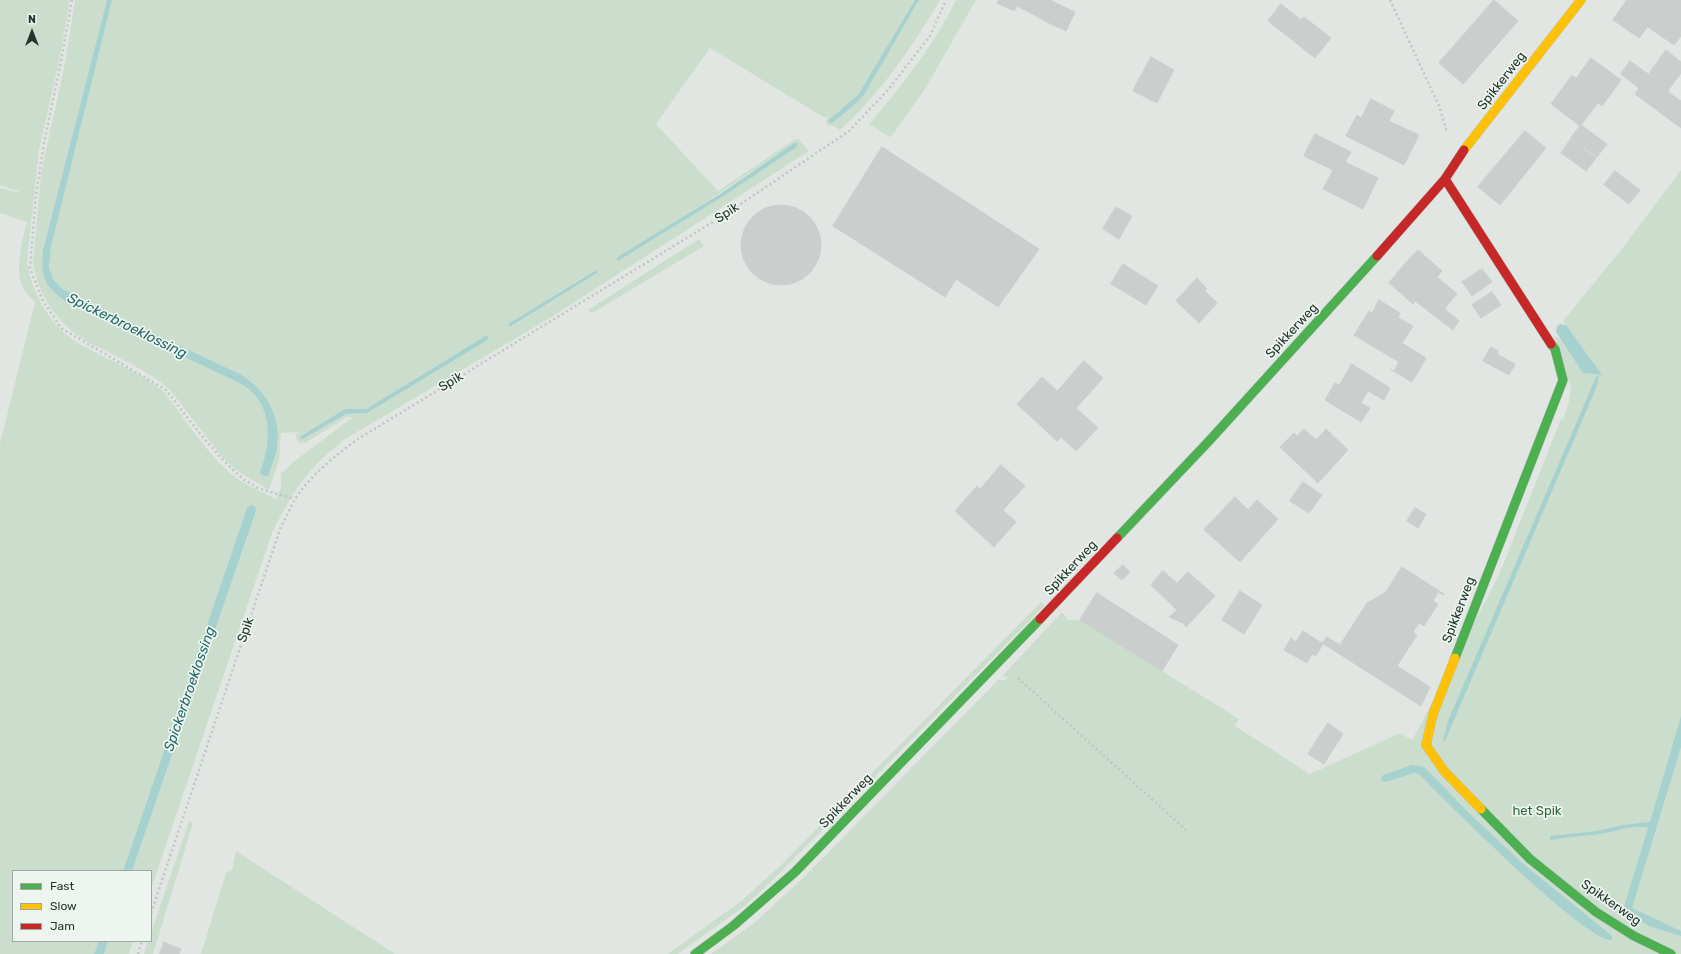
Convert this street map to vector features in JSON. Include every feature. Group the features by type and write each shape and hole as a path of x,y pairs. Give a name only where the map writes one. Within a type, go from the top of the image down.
{"street":[{"name":"Spikkerweg","path":"696,954 733,926 795,872 999,662 1209,441 1334,304 1444,179 1459,157 1581,0"},
{"name":"Spikkerweg","path":"1444,179 1554,349 1563,380 1433,714 1426,745 1444,771 1530,859 1596,912 1634,936 1671,954"}],"path":[{"path":"72,0 62,61 44,143 36,195 30,268 42,299 61,328 166,390 222,459 244,479 258,488 294,499"},
{"name":"Spik","path":"152,910 280,529 294,499 317,472 339,452 358,439 726,214 849,131 888,90 930,36 946,0"},
{"path":"1390,0 1439,106 1448,137 1459,157"},
{"path":"999,662 1186,830"},
{"path":"138,954 142,942"}],"green space":[{"path":"0,0 70,0 59,62 39,150 27,262 33,286 51,318 68,336 155,385 165,393 198,438 225,469 245,483 276,499 281,488 281,474 292,463 353,417 347,417 305,443 300,443 297,440 296,435 298,432 281,433 279,460 269,490 239,472 222,457 170,390 137,367 80,337 55,314 43,294 35,273 33,262 41,173 65,63 75,0 107,0 43,250 44,273 48,284 57,295 65,301 242,384 250,390 259,400 264,410 268,430 266,451 260,472 269,475 278,439 253,383 242,375 63,289 53,279 49,268 51,247 112,0 915,0 858,95 850,103 864,95 919,0 940,0 895,69 869,101 840,130 834,126 828,126 826,122 828,116 825,118 710,48 656,124 718,191 794,140 799,139 809,151 550,318 347,438 322,459 312,470 295,492 272,533 152,886 152,870 132,870 256,511 256,509 248,506 123,870 12,870 12,942 99,942 94,954 0,954 0,444 35,302 24,290 21,283 19,266 27,222 0,213 0,188 19,193 18,191 0,185","holes":["794,143 797,143 722,197 618,261","595,270 597,273 511,327 508,324","487,335 367,413 346,414 300,437 345,409 366,409"]},
{"path":"956,0 976,0 925,89 892,136 889,137 869,124 917,65 938,33"},
{"name":"het Spik","path":"1681,170 1681,954 711,954 754,923 804,877 998,680 1005,680 1008,677 1002,676 1062,612 1068,620 1080,620 1239,719 1235,726 1310,774 1400,733 1410,739 1414,737 1499,575 1561,419 1563,420 1571,389 1554,335 1593,363 1563,321 1621,250","holes":["1599,376 1597,386 1569,441 1596,377"]},
{"path":"699,239 704,246 592,313 588,310"},
{"path":"1041,602 1045,605 773,880 746,905 678,954 668,954 741,901 779,867"},
{"path":"189,821 193,823 153,954 144,954 148,942 152,942 152,930"},
{"path":"236,851 395,954 201,954 226,873 232,870"},
{"path":"108,942 133,942 129,954 104,954"}],"water":[{"name":"Spickerbroeklossing","path":"107,0 112,0 51,247 49,268 53,279 63,289 242,375 251,381 265,397 277,426 278,436 276,451 269,475 261,475 260,472 266,451 268,430 264,410 259,400 250,390 242,384 65,301 52,290 45,279 42,267 43,250"},
{"path":"915,0 919,0 864,95 832,123 828,122 858,95"},
{"path":"794,143 797,143 797,147 722,197 618,261 616,258 720,194"},
{"path":"596,270 597,273 510,327 508,324"},
{"path":"1560,324 1566,325 1602,375 1583,373 1556,332 1557,326"},
{"path":"487,335 489,339 367,413 346,414 303,439 300,439 301,436 345,409 366,409"},
{"path":"1599,376 1597,386 1445,741 1443,741 1448,721 1596,377"},
{"name":"Spickerbroeklossing","path":"250,505 255,506 256,511 132,870 123,870 247,508"},
{"path":"1681,716 1681,747 1632,908 1681,931 1681,936 1649,926 1623,910 1648,828 1632,827 1606,833 1550,840 1550,836 1597,831 1623,825 1650,822"},
{"path":"1412,765 1424,767 1470,814 1521,862 1612,936 1612,940 1598,935 1575,920 1547,896 1484,838 1419,774 1413,773 1386,782 1381,780 1383,775"},
{"path":"99,942 108,942 104,954 94,954"}],"building":[{"path":"999,0 1050,0 1060,5 1051,24 1017,6 1014,11 997,3"},
{"path":"1494,0 1518,21 1463,84 1439,63"},
{"path":"1627,0 1651,0 1662,8 1639,38 1613,20"},
{"path":"1651,0 1681,0 1681,36 1674,45 1648,27 1662,8"},
{"path":"1281,4 1301,20 1304,17 1331,38 1315,58 1268,21"},
{"path":"1060,5 1075,12 1066,31 1051,24"},
{"path":"1666,50 1681,62 1681,73 1669,89 1649,74"},
{"path":"1151,57 1174,70 1157,103 1133,91"},
{"path":"1591,58 1621,80 1602,106 1598,103 1580,126 1551,104 1572,75 1576,78"},
{"path":"1630,61 1669,89 1668,92 1681,101 1681,128 1635,94 1639,88 1621,74"},
{"path":"1371,99 1394,111 1389,121 1419,135 1404,165 1346,136 1357,115 1361,118"},
{"path":"1581,125 1607,144 1597,157 1571,138"},
{"path":"1525,131 1546,148 1500,205 1478,187"},
{"path":"1315,134 1351,152 1345,162 1378,178 1363,209 1323,189 1333,170 1304,156"},
{"path":"1571,139 1596,158 1586,171 1561,153"},
{"path":"882,147 1039,249 998,307 956,279 945,297 833,226"},
{"path":"1615,171 1640,190 1629,204 1604,185"},
{"path":"781,205 796,208 809,217 818,230 821,245 818,260 809,273 796,282 781,285 766,282 753,273 744,260 741,245 744,230 753,217 766,208"},
{"path":"1116,207 1132,216 1119,239 1103,229"},
{"path":"1418,250 1442,271 1437,277 1457,294 1449,303 1405,264"},
{"path":"1123,264 1158,286 1146,305 1111,284"},
{"path":"1405,264 1449,303 1445,309 1459,321 1453,330 1415,301 1413,304 1389,283"},
{"path":"1482,269 1492,282 1472,296 1462,282"},
{"path":"1197,278 1207,289 1205,291 1217,303 1199,323 1176,301"},
{"path":"1492,292 1501,305 1481,318 1472,305"},
{"path":"1379,300 1400,313 1398,318 1413,326 1402,343 1426,358 1412,382 1390,369 1394,371 1399,362 1354,335 1369,311 1372,313"},
{"path":"1491,347 1498,351 1497,354 1515,364 1509,375 1483,361"},
{"path":"1084,361 1103,378 1076,408 1098,428 1076,451 1061,437 1057,441 1017,404 1042,377 1057,391"},
{"path":"1352,364 1390,388 1384,400 1368,391 1361,403 1370,408 1361,422 1325,400 1335,383 1339,385"},
{"path":"1304,429 1316,440 1326,429 1348,450 1318,483 1280,447 1294,433 1297,436"},
{"path":"1001,465 1025,486 1003,510 1016,522 994,547 955,511 977,486 980,489"},
{"path":"1303,482 1322,495 1309,513 1290,501"},
{"path":"1235,497 1248,510 1257,500 1278,519 1240,562 1204,530"},
{"path":"1415,508 1426,514 1418,528 1407,521"},
{"path":"1123,565 1130,572 1122,580 1114,573"},
{"path":"1402,567 1444,594 1443,595 1438,592 1433,601 1438,604 1424,626 1419,623 1413,632 1417,635 1397,666 1430,687 1421,706 1322,643 1327,637 1340,645 1367,603 1385,593"},
{"path":"1163,571 1177,583 1188,572 1215,596 1186,627 1183,623 1169,617 1177,610 1151,585"},
{"path":"1240,591 1262,605 1244,634 1222,620"},
{"path":"1097,593 1178,645 1162,671 1080,620"},
{"path":"1303,631 1323,644 1316,656 1312,654 1307,663 1284,650 1291,638 1296,642"},
{"path":"1328,723 1343,734 1324,764 1308,754"},
{"path":"164,942 181,949 179,954 160,954"}],"traffic: fast":[{"path":"1117,538 1209,441 1377,256"},
{"path":"1455,658 1563,380 1555,349 1551,344"},
{"path":"695,954 733,926 795,872 1040,619"},
{"path":"1481,809 1530,859 1596,912 1634,936 1671,954"}],"traffic: slow":[{"path":"1464,150 1581,0"},
{"path":"1455,658 1433,714 1426,745 1444,771 1481,809"}],"traffic: jam":[{"path":"1377,256 1445,179 1464,150"},
{"path":"1445,179 1551,344"},
{"path":"1040,619 1117,538"}]}
